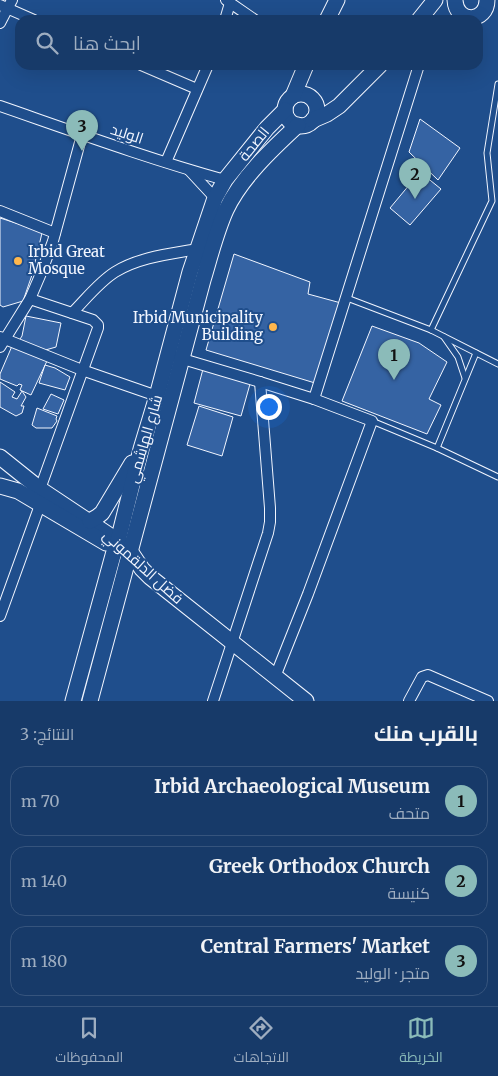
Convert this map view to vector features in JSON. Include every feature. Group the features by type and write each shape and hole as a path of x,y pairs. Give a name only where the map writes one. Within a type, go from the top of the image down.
{"main road":[{"path":"330,15 337,0"},
{"path":"423,15 435,0"},
{"path":"456,0 456,6 461,15"},
{"path":"478,15 483,13 491,2"},
{"path":"483,17 498,15"},
{"path":"293,96 304,70"},
{"path":"313,120 327,114 338,106 375,70"},
{"path":"304,94 313,99 316,104 316,115 309,124 298,126 289,120 285,110 286,104 288,99 293,96 304,94"},
{"name":"الصحة","path":"225,180 267,128 285,110"},
{"name":"شارع الهاشمي","path":"90,701 123,550 141,449 157,396 203,280 225,211 243,183 278,143 298,126"},
{"name":"شارع الهاشمي","path":"73,701 123,550 174,357 198,249 214,198 225,180"},
{"path":"90,521 102,513 141,449"},
{"name":"فضل الدلقموني","path":"0,457 40,489 90,521 150,577 306,701"},
{"path":"0,486 18,491 123,550"}],"street":[{"path":"226,15 228,1 248,15"},
{"path":"0,23 7,5 25,15"},
{"path":"153,70 197,89"},
{"path":"166,162 206,70"},
{"path":"314,399 418,70"},
{"name":"الوليد","path":"0,106 188,170 225,180"},
{"path":"82,135 55,233 42,271 30,299 1,341 157,396"},
{"name":"الوليد","path":"188,170 214,198"},
{"path":"0,211 55,233"},
{"path":"72,313 99,285 115,272 148,258 198,249"},
{"path":"30,299 93,320 98,325 40,489"},
{"path":"174,357 314,399 372,421 275,677"},
{"path":"213,701 270,522 260,382"},
{"path":"0,616 40,505"},
{"path":"408,701 422,677 428,675 488,701"}],"lane":[{"path":"431,330 495,200 487,153 498,84"},
{"path":"347,298 431,330 498,364"},
{"path":"442,335 458,357 466,379"},
{"path":"437,448 476,353"},
{"path":"372,421 437,448 498,477"}],"building":[{"path":"420,119 460,148 438,180 409,152"},
{"path":"420,172 441,189 410,225 390,208"},
{"name":"Irbid Great Mosque","path":"0,218 42,233 32,275 23,301 3,307 0,305"},
{"name":"Irbid Municipality Building","path":"234,254 310,282 308,294 341,303 315,383 206,350"},
{"path":"26,316 61,323 56,347 42,351 18,342 22,336"},
{"path":"372,326 419,343 447,362 429,399 441,405 427,434 342,401"},
{"path":"12,346 47,361 31,395 20,390 22,385 19,384 17,386 0,379 0,374"},
{"path":"45,365 55,368 70,377 65,390 39,383"},
{"path":"203,369 250,384 241,416 194,403"},
{"path":"0,382 15,392 12,397 17,399 22,391 26,397 21,406 24,406 22,413 16,416 0,407"},
{"path":"51,394 64,400 58,414 43,409"},
{"path":"199,406 233,417 222,456 187,445"},
{"path":"37,408 57,416 57,421 52,428 36,428 32,425"}],"place":[{"name":"Central Farmers' Market","path":"82,151"},
{"name":"Greek Orthodox Church","path":"415,199"},
{"name":"Irbid Great Mosque","path":"18,261"},
{"name":"Irbid Municipality Building","path":"273,327"},
{"name":"Irbid Archaeological Museum","path":"394,380"}]}
